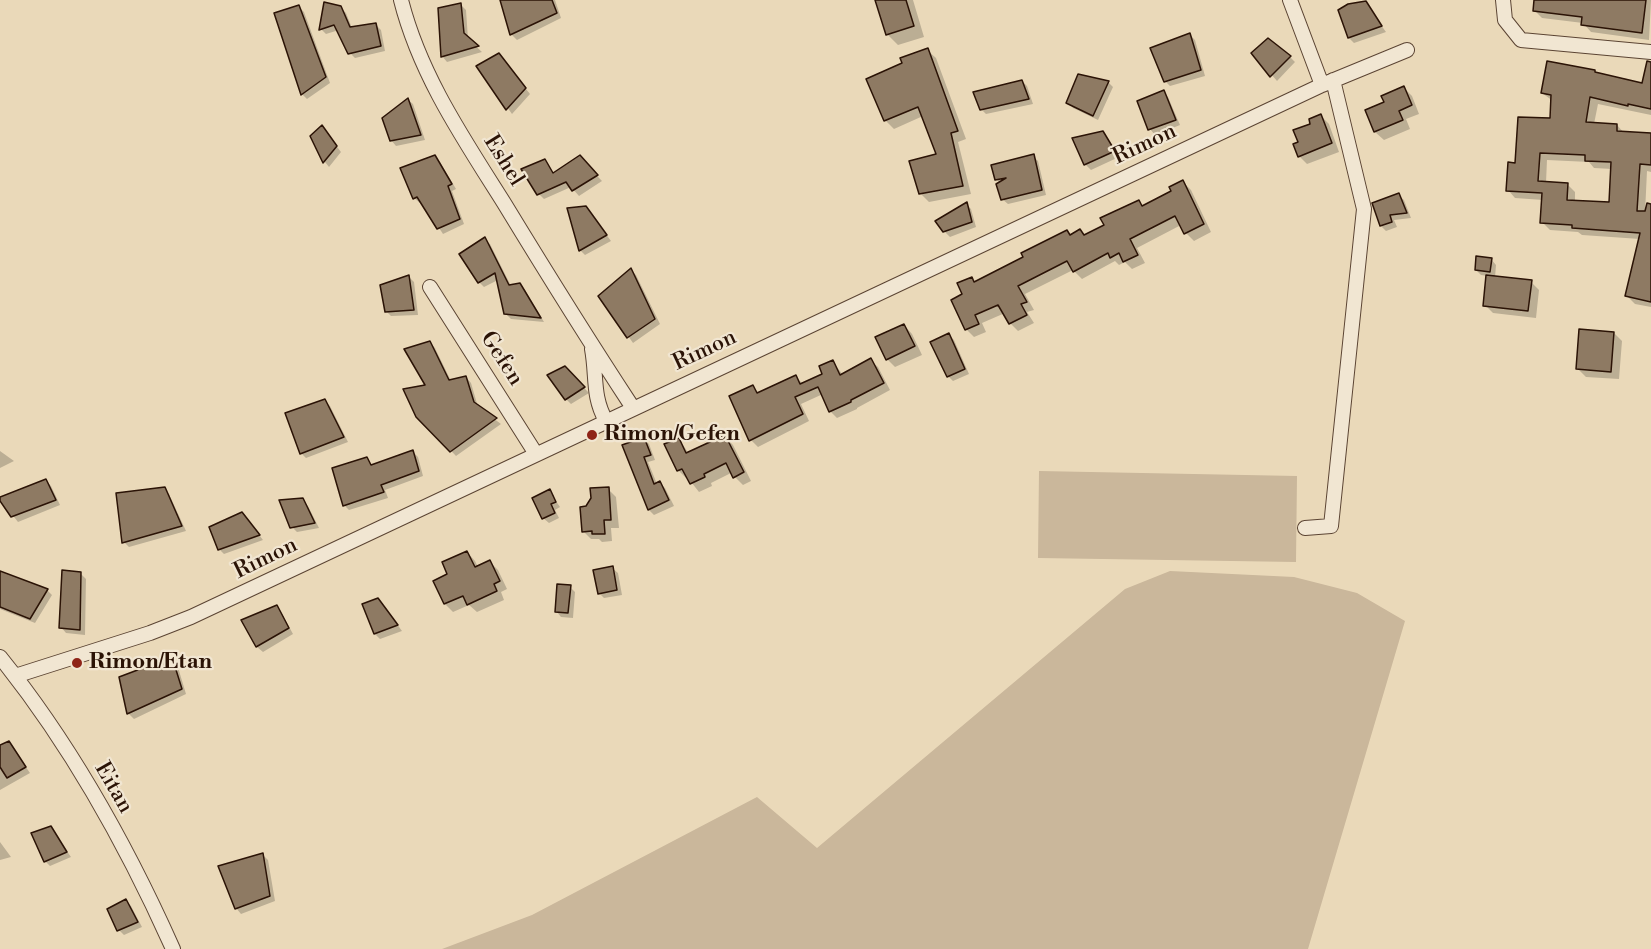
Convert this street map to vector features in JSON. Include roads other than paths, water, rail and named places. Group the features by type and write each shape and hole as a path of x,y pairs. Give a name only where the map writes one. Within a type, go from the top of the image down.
{"street":[{"name":"Eshel","path":"401,0 416,49 440,99 633,408"},
{"path":"1290,0 1327,82 1364,209 1330,526 1305,528"},
{"path":"1503,0 1505,20 1521,40 1651,52"},
{"name":"Rimon","path":"15,676 150,633 191,617 1327,82 1407,50"},
{"name":"Gefen","path":"430,287 536,454"},
{"name":"Eshel","path":"586,336 592,351 596,395 606,421"},
{"name":"Eitan","path":"0,657 45,716 98,802 146,891 173,949"}],"place":[{"name":"Rimon/Gefen","path":"592,435"},
{"name":"Rimon/Etan","path":"77,663"}]}
